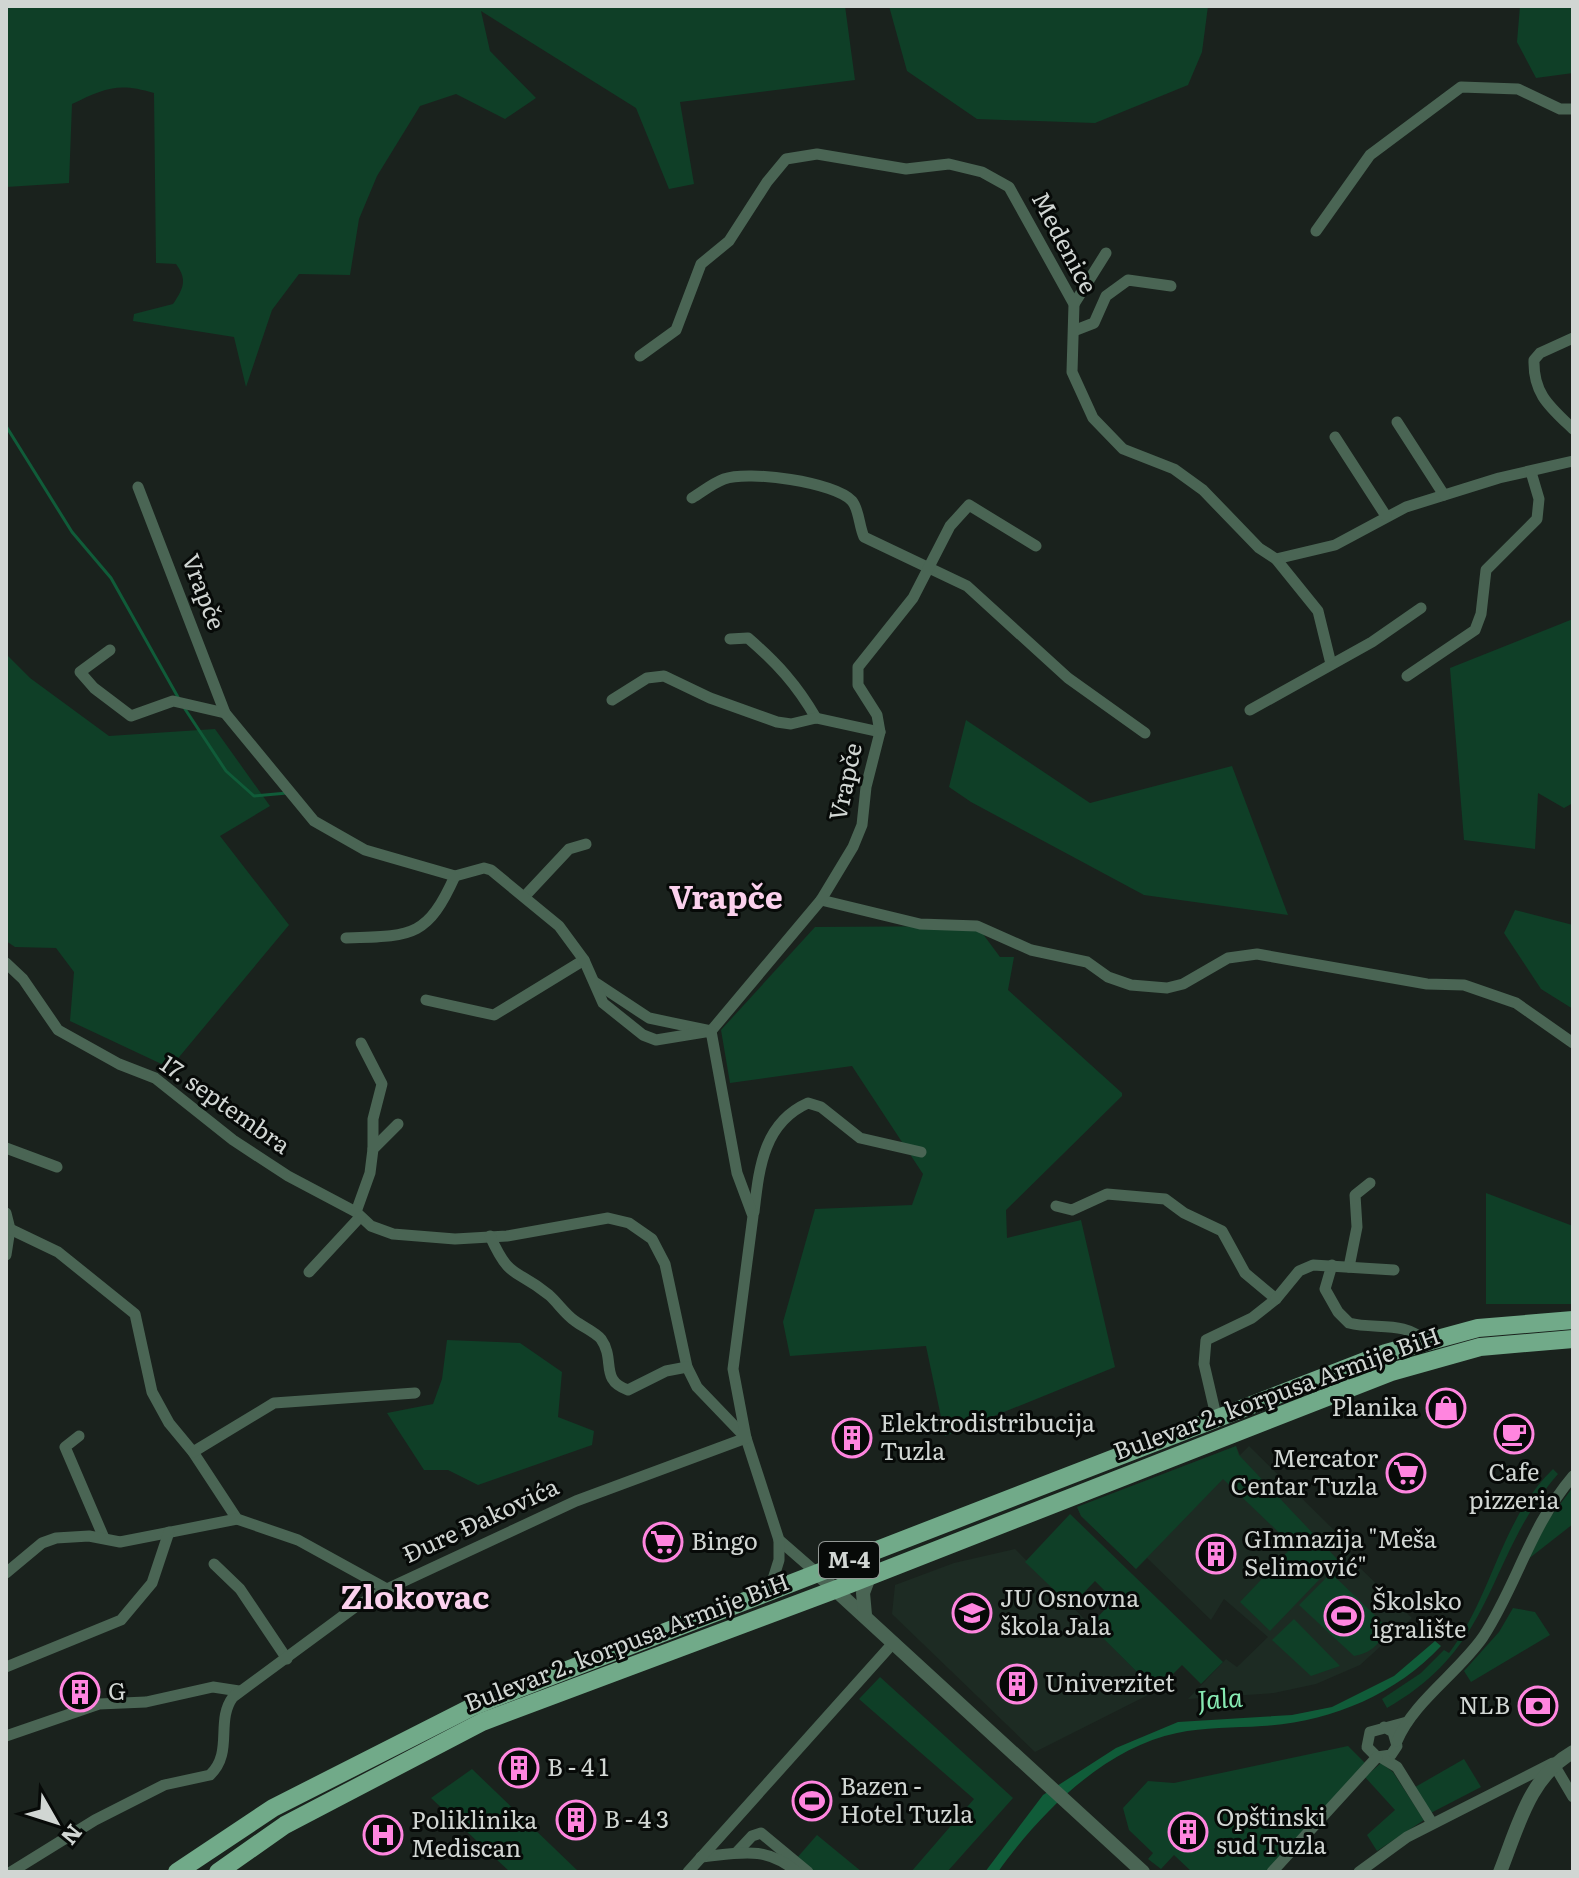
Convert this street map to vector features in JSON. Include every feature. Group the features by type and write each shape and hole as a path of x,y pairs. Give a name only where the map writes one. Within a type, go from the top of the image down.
{"main road":[{"name":"Bulevar 2. korpusa Armije BiH","path":"177,1872 273,1808 474,1706 1386,1353 1478,1328 1573,1320"},
{"name":"Bulevar 2. korpusa Armije BiH","path":"218,1872 285,1825 482,1722 869,1577 1391,1372 1480,1347 1573,1339"}],"street":[{"path":"1316,231 1370,155 1461,87 1518,89 1560,109 1573,109"},
{"name":"Medenice","path":"640,356 676,330 701,264 729,241 767,182 786,159 817,154 906,169 949,164 982,172 1009,187 1074,304 1076,330 1072,372 1093,418 1123,449 1174,469 1203,490 1259,548 1276,559 1318,611 1331,664"},
{"path":"1074,304 1106,253"},
{"path":"1076,330 1094,323 1106,296 1128,280 1171,286"},
{"path":"1573,338 1540,353 1534,360 1533,378 1542,401 1573,429"},
{"path":"1397,422 1444,495"},
{"path":"1335,437 1386,516"},
{"path":"1276,559 1335,545 1386,516 1444,495 1573,461"},
{"path":"1407,676 1475,630 1481,614 1486,570 1530,530 1537,519 1539,499 1531,472"},
{"path":"692,498 725,479 756,475 814,484 842,493 855,503 864,537 967,586 1068,678 1145,733"},
{"name":"Vrapče","path":"138,487 225,713 314,821 365,850 455,876 484,868 525,896 565,933 584,960 603,1003 643,1035 656,1040 711,1031 821,900 862,825 866,787 880,732 877,715 858,685 858,667 887,634 929,569"},
{"path":"929,569 950,526 969,505 1036,546"},
{"path":"1250,710 1372,642 1421,608"},
{"name":"Vrapče","path":"730,639 748,638 777,663 795,683 816,718"},
{"path":"110,650 80,672 94,688 131,716 173,701 225,713"},
{"name":"Vrapče","path":"612,700 647,678 664,676 710,698 777,722 791,724 816,718 880,732"},
{"path":"525,896 569,849 586,844"},
{"path":"346,938 415,931 435,916 455,876"},
{"path":"821,900 920,924 977,926 1031,950 1087,962 1108,977 1131,985 1167,988 1183,984 1228,958 1257,954 1427,984 1464,985 1516,1003 1573,1043"},
{"path":"426,1000 494,1015 584,960"},
{"name":"17. septembra","path":"6,963 23,979 58,1030 119,1064 155,1078 233,1140 288,1176 393,1234 455,1239 608,1218 629,1223 652,1239 665,1264 687,1367 697,1387 746,1438 779,1540"},
{"name":"Vrapče","path":"595,982 649,1018 711,1031"},
{"path":"711,1031 737,1173 753,1216"},
{"path":"309,1272 358,1215 370,1173 373,1119 382,1084 361,1043"},
{"path":"746,1438 733,1369 760,1160 770,1138 787,1116 808,1103 821,1107 860,1138 921,1152"},
{"path":"373,1149 398,1124"},
{"path":"6,1148 57,1167"},
{"path":"1349,1267 1357,1227 1355,1195 1370,1183"},
{"path":"1056,1206 1072,1210 1107,1194 1165,1199 1184,1213 1222,1231 1245,1273 1276,1299"},
{"path":"6,1213 10,1229 6,1255"},
{"path":"10,1229 39,1240 58,1252 135,1314 152,1392 169,1423 193,1452 237,1519"},
{"path":"490,1236 504,1266 516,1276 531,1281 572,1319 600,1338 608,1357 611,1381 617,1386 628,1390 666,1371 687,1367"},
{"name":"Bulevar 2. korpusa Armije BiH","path":"1217,1420 1204,1364 1206,1340 1252,1318 1276,1299 1299,1271 1313,1265 1394,1270"},
{"name":"Bulevar 2. korpusa Armije BiH","path":"1332,1265 1325,1289 1338,1312 1349,1323 1396,1326 1417,1333 1426,1342"},
{"path":"193,1452 274,1403 415,1393"},
{"path":"79,1436 65,1447 104,1538"},
{"name":"Đure Đakovića","path":"239,1691 355,1607 387,1589 576,1501 746,1438"},
{"path":"1272,1872 1379,1758 1391,1755 1407,1722 1483,1636 1540,1520 1573,1476"},
{"path":"6,1573 42,1543 56,1538 104,1538 120,1542 237,1519 298,1540 387,1589"},
{"path":"6,1667 121,1620 152,1583 169,1532"},
{"path":"779,1540 837,1589 1143,1872"},
{"path":"769,1592 779,1560 779,1540"},
{"path":"214,1564 240,1589 287,1659"},
{"path":"865,1615 863,1593 869,1577"},
{"path":"688,1872 894,1642"},
{"path":"6,1736 99,1704 146,1702 213,1687 239,1691"},
{"path":"11,1872 95,1820 164,1785 210,1775 223,1755 227,1705 239,1691"},
{"path":"1407,1722 1374,1729 1366,1742 1369,1751 1397,1767 1432,1823"},
{"path":"1384,1727 1393,1732 1397,1744 1397,1767"},
{"path":"1359,1872 1432,1823 1573,1752"},
{"path":"1553,1763 1573,1797"},
{"path":"1500,1872 1529,1798 1553,1763"},
{"path":"737,1852 752,1836 761,1833 808,1872"},
{"path":"701,1857 737,1852 771,1854 797,1872"}],"shaded area":[{"path":"6,6 845,6 855,80 680,102 694,184 669,189 636,108 481,11 490,51 536,98 505,119 456,94 420,106 377,176 359,219 350,275 299,274 272,310 246,387 234,337 133,321 134,314 173,304 183,284 176,264 156,263 154,93 112,88 72,104 69,183 6,187"},
{"path":"889,6 1208,6 1202,52 1188,85 1095,123 977,119 907,71"},
{"path":"1520,6 1573,6 1573,73 1536,78 1517,42"},
{"path":"1573,619 1573,803 1564,808 1538,793 1535,849 1464,840 1450,668"},
{"path":"6,654 30,678 109,736 215,729 270,806 220,836 289,925 170,1068 70,1021 74,972 56,948 15,947 6,941"},
{"path":"966,720 1090,803 1232,766 1288,915 1144,895 971,802 949,787"},
{"path":"1515,910 1573,925 1573,1009 1541,989 1504,933"},
{"path":"977,926 1000,957 1014,957 1008,990 1122,1093 1006,1210 1007,1238 1081,1220 1115,1367 945,1436 926,1346 790,1356 783,1322 815,1209 912,1205 923,1174 852,1066 730,1083 721,1030 815,927"},
{"path":"1486,1193 1573,1226 1573,1304 1486,1304"},
{"path":"447,1340 520,1343 562,1372 558,1417 594,1431 592,1445 478,1485 448,1470 424,1470 387,1413 433,1404 442,1379"},
{"path":"1236,1446 1240,1455 1249,1446 1337,1533 1360,1568 1412,1618 1360,1665 1316,1684 1274,1693 1188,1699 1226,1659 1237,1667 1268,1637 1224,1599 1211,1620 1147,1558 1136,1569 1081,1516 1077,1507"},
{"path":"1236,1446 1239,1455 1338,1560 1270,1631 1240,1602 1293,1546 1223,1479 1136,1569 1081,1516 1077,1507"},
{"path":"1553,1469 1558,1474 1516,1537 1471,1628 1450,1657 1423,1683 1387,1708 1382,1699 1421,1673 1444,1650 1449,1653 1476,1608 1521,1511"},
{"path":"1573,1487 1573,1524 1527,1560 1549,1519"},
{"path":"1070,1514 1223,1662 1201,1684 1182,1665 1156,1691 1090,1625 1114,1600 1095,1581 1071,1606 1025,1562"},
{"path":"1015,1549 1156,1691 1035,1752 892,1614 895,1585 954,1563"},
{"name":"Školsko igralište","path":"1331,1573 1388,1628 1371,1650 1354,1656 1299,1605"},
{"path":"1513,1608 1535,1612 1550,1635 1471,1682 1464,1671 1499,1632"},
{"name":"Školsko igralište","path":"1294,1619 1340,1666 1311,1676 1272,1640"},
{"path":"1435,1641 1441,1646 1403,1679 1336,1712 1287,1723 1177,1733 1124,1753 1099,1768 1053,1806 998,1872 985,1872 1043,1795 1116,1748 1178,1722 1292,1715 1332,1707 1394,1676"},
{"path":"880,1677 1013,1798 947,1872 911,1872 974,1799 859,1699"},
{"path":"1348,1746 1365,1763 1266,1872 1192,1872 1174,1855 1161,1869 1148,1859 1153,1853 1129,1830 1123,1808 1148,1781 1174,1783"},
{"path":"1464,1759 1481,1787 1425,1816 1410,1790"},
{"path":"1381,1763 1393,1772 1424,1820 1377,1851 1367,1835 1395,1810 1365,1777"},
{"path":"472,1769 579,1872 510,1872 431,1798"},
{"path":"817,1835 862,1872 811,1872 796,1859"}],"waterway":[{"path":"6,426 72,532 111,578 179,699"},
{"path":"185,709 226,771 254,796 287,793"}],"place":[{"name":"Planika","path":"1446,1408"},
{"name":"Cafe pizzeria","path":"1514,1434"},
{"name":"Elektrodistribucija Tuzla","path":"852,1438"},
{"name":"Mercator Centar Tuzla","path":"1406,1473"},
{"name":"Bingo","path":"663,1542"},
{"name":"GImnazija \"Meša Selimović\"","path":"1216,1554"},
{"name":"JU Osnovna škola Jala","path":"972,1613"},
{"name":"Školsko igralište","path":"1344,1616"},
{"name":"Univerzitet","path":"1017,1684"},
{"name":"G","path":"80,1692"},
{"name":"NLB","path":"1538,1706"},
{"name":"B - 4 1","path":"519,1768"},
{"name":"Bazen - Hotel Tuzla","path":"812,1801"},
{"name":"B - 4 3","path":"576,1820"},
{"name":"Opštinski sud Tuzla","path":"1188,1832"},
{"name":"Poliklinika Mediscan","path":"383,1835"}],"district":[{"name":"Vrapče","path":"726,898"},
{"name":"Zlokovac","path":"415,1598"}],"water label":[{"name":"Jala","path":"1220,1699"}]}
